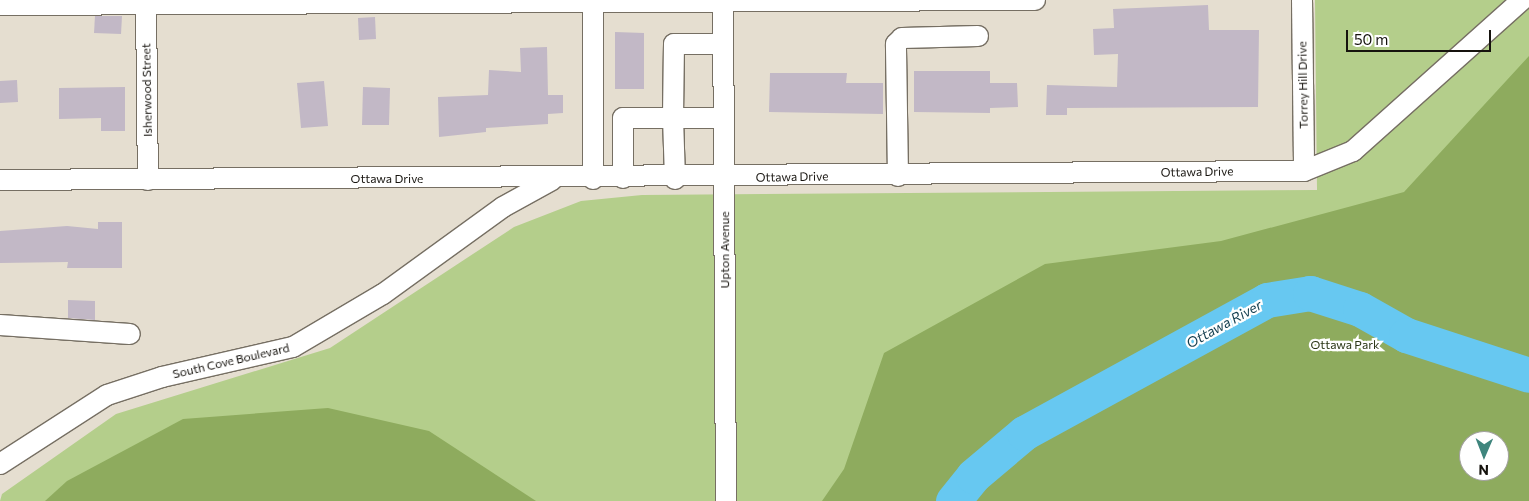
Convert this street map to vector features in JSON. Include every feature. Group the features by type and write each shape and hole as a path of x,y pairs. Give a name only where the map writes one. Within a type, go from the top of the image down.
{"street":[{"path":"0,5 146,2 1035,0"},
{"name":"Torrey Hill Drive","path":"1302,0 1304,171"},
{"name":"Ottawa Drive","path":"0,180 725,179 1304,171 1353,151 1522,0"},
{"path":"593,1 593,178"},
{"name":"Isherwood Street","path":"146,2 148,180"},
{"name":"Upton Avenue","path":"723,2 726,501"},
{"path":"898,176 896,44 902,38 978,36"},
{"path":"675,179 673,118 674,44 723,44"},
{"path":"623,178 623,118 724,118"},
{"name":"South Cove Boulevard","path":"0,464 107,395 162,377 294,347 383,294 503,207 555,178"},
{"path":"0,325 130,334"}],"green space":[{"name":"Ottawa Park","path":"1315,0 1529,0 1529,501 0,501 2,494 116,414 330,348 514,227 581,201 642,195 1317,190"},
{"path":"1529,56 1529,501 822,501 844,469 884,353 1045,264 1221,241 1404,192"},
{"path":"328,408 429,431 536,501 45,501 67,481 183,419"}],"building":[{"path":"1208,5 1209,30 1259,30 1258,107 1067,108 1067,115 1046,115 1047,85 1117,87 1118,54 1094,55 1093,29 1114,28 1113,9"},
{"path":"95,16 122,16 121,34 94,33"},
{"path":"375,17 376,39 359,40 358,18"},
{"path":"615,32 644,33 644,89 615,89"},
{"path":"547,47 548,95 563,95 563,113 548,114 548,124 486,128 486,132 439,137 438,97 488,95 489,70 521,72 520,48"},
{"path":"914,71 990,71 990,83 1017,83 1018,107 990,108 990,113 914,112"},
{"path":"770,73 847,73 846,83 883,83 883,114 769,112"},
{"path":"17,80 18,102 0,103 0,81"},
{"path":"324,81 328,126 301,128 297,83"},
{"path":"125,87 125,131 101,131 101,118 59,119 59,88"},
{"path":"363,87 390,88 389,125 362,125"},
{"path":"98,222 122,222 122,268 67,268 68,262 0,263 0,231 67,226 98,229"},
{"path":"68,300 95,301 95,320 68,318"}],"waterway":[{"name":"Ottawa River","path":"953,501 973,476 1024,433 1267,300 1310,293 1360,309 1406,335 1529,375"}]}
